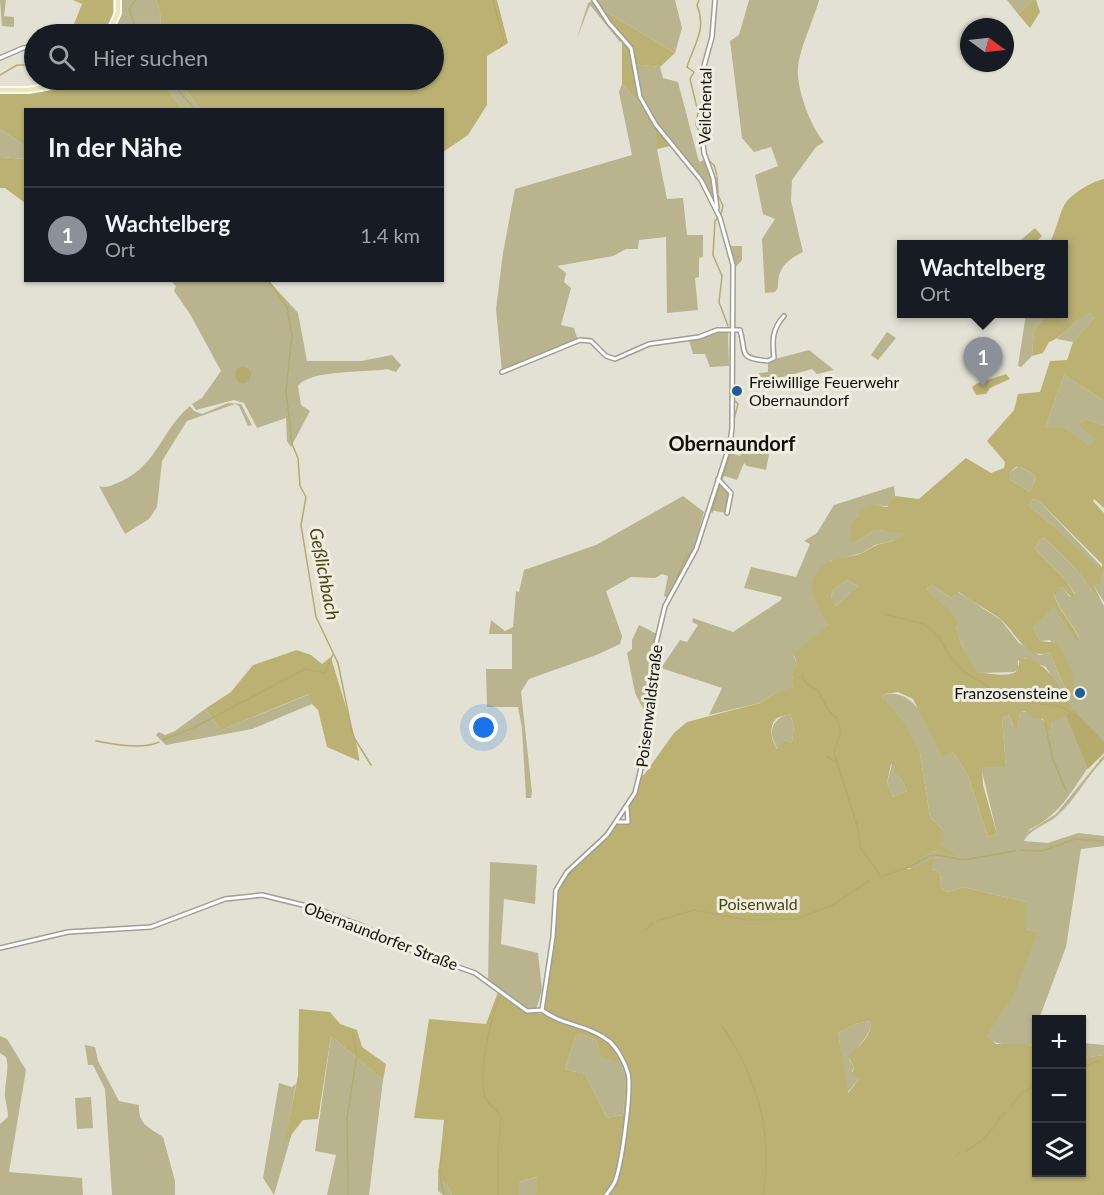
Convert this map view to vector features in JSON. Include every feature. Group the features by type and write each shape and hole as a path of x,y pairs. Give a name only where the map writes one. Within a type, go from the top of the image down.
{"main road":[{"path":"113,24 118,14 118,0"},
{"path":"0,90 24,89"}],"street":[{"name":"Poisenwaldstraße","path":"542,1010 554,937 557,887 567,872 617,822 638,786 645,752 653,656 665,606 696,549 730,444 732,428 729,328 732,257 717,210 701,180 668,141 640,97 631,48 609,23 594,0"},
{"name":"Veilchental","path":"715,0 712,37 704,66 703,142 704,153 713,177 717,210"},
{"path":"0,58 24,48"},
{"path":"502,372 580,340 591,341 606,356 615,359 650,344 699,337 729,328 740,330 743,353 747,357 768,361 774,358 773,336 776,324 784,316"},
{"path":"718,479 731,493 727,513"},
{"path":"617,822 628,822 627,808"},
{"name":"Obernaundorfer Straße","path":"0,948 68,932 151,927 225,899 262,895 315,908 360,925 413,951 475,973 527,1011 542,1010 592,1030 616,1049 627,1069 628,1084 620,1158 616,1178 606,1195"}],"shaded area":[{"path":"0,0 6,0 4,16 14,17 14,27 2,26"},
{"path":"121,0 156,0 160,11 161,24 116,24 119,19"},
{"path":"594,0 675,0 682,28 675,53 600,8 623,40 620,42 590,5 577,38 588,3"},
{"path":"749,0 819,0 801,52 798,76 805,107 824,142 816,147 792,180 791,201 803,252 792,258 781,270 778,288 775,292 765,293 762,239 775,219 763,214 755,175 778,166 771,147 754,152 742,138 730,41 739,35"},
{"path":"1007,0 1033,0 1018,14"},
{"path":"632,64 660,67 663,78 678,82 699,162 704,160 712,180 713,202 707,189 657,128 657,149 667,199 683,198 687,235 703,235 703,257 699,258 699,277 695,278 698,310 667,313 666,237 639,240 638,249 626,249 613,256 557,266 566,273 564,282 571,288 561,325 574,328 578,341 502,372 496,309 503,253 515,189 632,155 619,92 622,84 640,103 649,122"},
{"path":"168,90 186,90 199,108 181,108"},
{"path":"0,129 24,145 24,159 0,157"},
{"path":"730,246 742,246 742,260 735,268"},
{"path":"172,282 270,282 298,313 307,361 361,361 392,355 401,365 396,372 387,369 326,374 304,381 298,386 301,405 310,411 291,447 287,441 286,418 257,428 244,403 234,400 196,410 192,404 202,398 221,371 190,314 174,291 176,286"},
{"path":"1090,313 1094,318 1073,342 1057,339 1082,316"},
{"path":"1025,318 1044,318 1034,330 1032,356 1021,367 1018,366"},
{"path":"728,330 729,366 710,367 705,354 693,354 689,340"},
{"path":"887,332 896,338 878,360 871,355"},
{"path":"809,350 834,370 817,374 812,369 761,383 759,373 768,372 768,361"},
{"path":"243,367 249,369 251,375 249,381 243,383 237,381 235,375 237,369"},
{"path":"1064,375 1104,401 1104,425 1088,420 1095,439 1089,447 1065,428 1045,428"},
{"path":"228,403 241,404 252,425 248,426 239,406 235,404 187,421 162,461 157,507 149,519 125,534 99,486 108,487 134,474 152,456 173,425 190,406 194,411 202,414"},
{"path":"771,444 766,470 747,466 744,463 737,480 721,475 729,452 740,456 744,445"},
{"path":"1019,466 1036,476 1030,492 1009,479 1009,473"},
{"path":"720,482 730,494 725,513 711,510"},
{"path":"894,486 895,496 890,505 868,507 860,514 857,524 857,541 876,530 906,532 899,539 875,545 862,553 830,561 828,624 794,656 797,664 792,677 795,684 790,690 779,691 760,703 709,715 722,688 661,668 680,640 687,642 698,625 692,622 693,618 733,632 781,600 782,597 744,588 751,567 796,577 810,544 804,541 817,533 834,505"},
{"path":"683,496 704,512 693,552 668,598 664,596 668,576 662,574 655,578 631,577 606,591 622,636 620,644 529,679 521,692 532,792 531,798 526,798 522,728 518,707 487,707 486,669 512,669 512,634 489,634 491,620 505,631 513,627 516,591 519,592 524,570 596,545"},
{"path":"1033,499 1038,500 1102,567 1099,569 1031,508 1029,504"},
{"path":"1045,538 1075,568 1104,606 1104,753 1087,769 1056,811 1030,829 1022,840 1029,831 1056,814 1104,755 1104,759 1064,809 1031,833 1024,841 1048,843 1078,833 1104,836 1104,846 1081,849 1066,947 1040,1015 1032,1015 1032,1046 996,1043 985,1036 1037,932 1026,929 1026,902 963,887 948,892 941,888 940,873 932,869 932,863 938,857 917,868 905,868 933,851 954,855 939,845 942,829 930,817 920,753 882,697 884,694 896,694 906,697 914,704 927,723 942,756 953,752 968,776 988,837 997,834 981,767 1006,767 1002,718 1009,715 1013,727 1018,727 1020,712 1029,712 1042,719 1052,730 1051,722 1073,709 1066,703 1046,667 1025,658 1018,661 1018,669 1014,672 979,673 970,662 956,632 957,628 927,589 932,585 951,598 958,592 1001,620 1019,643 1039,655 1050,653 1069,698 1050,640 1040,641 1033,627 1054,605 1060,618 1077,641 1080,640 1054,594 1062,587 1070,597 1075,594 1066,580 1035,549 1040,539"},
{"path":"1104,569 1104,602 1094,586 1101,579"},
{"path":"847,580 858,586 836,606 831,598 833,590"},
{"path":"639,625 657,634 650,661 646,714 635,693 627,653 632,649 632,640"},
{"path":"310,694 312,704 252,729 166,745 156,735 159,732 165,735 175,731 205,709 221,730"},
{"path":"1075,712 1104,742 1104,753 1088,769 1066,715"},
{"path":"790,714 794,726 792,743 785,740 778,750 773,738 773,727 779,719"},
{"path":"892,764 895,767 893,773 901,779 907,791 893,797 887,783"},
{"path":"490,862 537,865 535,904 504,899 501,944 538,953 542,990 536,1010 527,1009 488,981"},
{"path":"870,1021 869,1032 849,1059 854,1067 852,1071 859,1079 847,1093 838,1033 855,1024"},
{"path":"581,1034 596,1040 600,1053 621,1063 626,1078 623,1115 607,1118 585,1074 565,1069 576,1036"},
{"path":"0,1036 7,1039 26,1070 9,1172 82,1178 83,1195 0,1195 0,1124 8,1117 5,1097 7,1062 6,1057 0,1053"},
{"path":"331,1036 383,1080 369,1195 327,1195 336,1155 315,1151"},
{"path":"1086,1043 1104,1045 1104,1055 1086,1057"},
{"path":"85,1045 95,1047 98,1061 119,1101 139,1105 142,1121 163,1137 175,1181 175,1195 112,1195 105,1089 93,1065 88,1065"},
{"path":"279,1083 292,1087 296,1084 285,1142 292,1133 274,1195 263,1178"},
{"path":"91,1097 93,1128 77,1129 75,1098"},
{"path":"538,1177 536,1195 519,1195 519,1182"},
{"path":"438,1178 447,1185 452,1195 443,1195 438,1191"}],"green space":[{"path":"73,0 113,0 113,19 110,24 74,24 82,4"},
{"path":"156,0 497,0 508,43 487,56 487,105 468,135 444,151 444,108 199,108 186,90 444,90 444,24 161,24 160,11"},
{"path":"1033,0 1036,0 1040,12 1030,28 1018,14"},
{"path":"605,11 675,53 660,67 632,64 640,97 655,125 649,122 640,103 622,84 622,35 603,13"},
{"path":"45,90 168,90 181,108 24,108 24,145 0,129 0,92"},
{"path":"656,127 670,146 657,149"},
{"path":"0,157 24,159 24,202 5,188 0,188"},
{"name":"Poisenwald","path":"1104,179 1104,401 1064,375 1045,428 1065,428 1089,446 1095,439 1078,424 1088,420 1104,425 1104,508 1094,499 1093,501 1104,513 1104,569 1100,583 1094,586 1104,606 1075,568 1045,538 1040,539 1035,549 1066,580 1075,595 1071,597 1062,587 1054,595 1080,640 1077,642 1054,606 1033,627 1040,641 1058,643 1073,678 1073,692 1069,698 1050,653 1041,654 1027,648 999,618 959,592 951,598 932,585 927,589 955,619 957,633 979,673 1011,674 1016,672 1020,658 1030,659 1038,663 1053,678 1075,712 1051,722 1052,730 1046,729 1043,719 1034,718 1025,711 1020,712 1018,727 1014,729 1009,715 1002,718 1006,767 982,767 983,785 997,834 988,837 968,776 953,752 942,757 913,699 898,692 884,694 882,697 904,723 920,753 930,817 942,829 944,840 939,845 949,849 955,856 933,851 906,869 940,858 932,863 932,869 940,873 941,888 948,892 963,887 1026,902 1026,929 1038,932 1013,996 986,1036 996,1044 1032,1046 1032,1177 1086,1177 1086,1057 1104,1055 1104,1195 536,1195 537,1177 519,1182 519,1195 452,1195 447,1185 438,1178 444,1120 414,1118 429,1019 486,1024 498,992 527,1012 544,1014 544,994 555,937 556,891 561,881 617,825 628,823 629,808 642,775 674,733 687,722 760,703 779,691 793,687 792,674 797,664 794,654 828,624 812,591 812,583 820,569 836,559 860,554 875,546 896,540 905,533 876,530 857,541 851,541 851,524 859,516 860,510 874,505 887,507 895,496 919,499 966,458 991,473 1004,468 1005,462 987,441 1014,410 1018,394 1040,392 1050,361 1067,360 1073,342 1094,318 1090,313 1079,319 1055,340 1049,342 1043,353 1032,356 1034,330 1044,318 1068,318 1068,240 1051,240 1062,210 1075,194 1090,184","holes":["1016,467 1021,467 1036,476 1030,492 1009,479 1009,473","1033,499 1038,500 1102,564 1102,567 1099,568 1031,508 1029,504","847,580 858,586 836,606 831,597 833,590","790,714 794,726 792,743 785,740 777,749 772,739 771,730 774,722 777,718","891,764 895,767 893,773 901,779 907,791 893,797 887,783","870,1021 867,1036 848,1056 854,1067 852,1074 859,1079 848,1093 838,1033 855,1024","581,1034 596,1040 601,1057 621,1063 626,1078 623,1115 607,1118 585,1074 565,1069 576,1036"]},
{"path":"1035,228 1042,236 1038,240 1021,240"},
{"path":"1006,374 1010,379 990,388 986,394 976,395 972,387 976,384"},
{"path":"297,650 311,655 322,664 331,657 353,729 359,761 327,747 318,710 312,704 309,694 221,730 205,709 231,692 253,665"},
{"path":"299,1009 330,1012 340,1024 357,1030 362,1047 386,1064 383,1080 331,1036 318,1119 303,1120 284,1144 298,1076"}],"waterway":[{"path":"134,24 129,8 136,0"},
{"path":"493,0 504,42 499,48"},
{"path":"699,0 697,5 701,22 700,30 687,67 694,72 690,79 698,112 696,125 701,135"},
{"path":"0,75 17,65 24,65"},
{"name":"Geßlichbach","path":"178,90 193,108"},
{"path":"701,139 703,155"},
{"path":"707,159 714,165 717,175"},
{"path":"717,177 718,193"},
{"path":"718,195 723,206 721,214"},
{"path":"718,217 715,221 713,255 722,276 719,302 728,326"},
{"name":"Geßlichbach","path":"269,282 287,307 292,336 286,391 292,444 298,458 300,486 306,497 301,525 316,617 338,663 353,736 371,765"},
{"path":"733,423 738,404 734,400"},
{"path":"722,479 731,452 733,428"},
{"path":"712,512 720,484"},
{"path":"677,577 685,558 692,553"},
{"path":"884,614 924,624 939,637 950,657 964,672 999,693 1021,696 1040,704 1060,706 1071,713"},
{"path":"163,740 195,727 305,669 325,673 333,654"},
{"path":"801,674 807,684 818,691 828,710 837,719 841,731 834,753 858,829 860,847 879,873"},
{"path":"1045,723 1053,760 1066,790"},
{"path":"96,741 136,746 159,742"},
{"path":"827,757 837,762"},
{"path":"1021,850 1042,851 1075,839 1104,841"},
{"path":"880,877 912,866 929,856 938,855 963,860 1015,851"},
{"path":"657,921 694,910 747,920 796,919 833,905 869,881"},
{"path":"645,930 653,923"},
{"path":"498,1195 501,1118 486,1099 483,1073 489,1030 500,995"},
{"path":"722,1026 745,1065 760,1106 766,1150 763,1195"},
{"path":"348,1195 347,1118 357,1055 352,1032"},
{"path":"1086,1066 1099,1061"},
{"path":"1012,1105 1022,1093 1032,1087"},
{"path":"967,1151 985,1138 1005,1112"},
{"path":"444,1144 439,1171 444,1195"}],"place":[{"name":"Wachtelberg","path":"983,387"},
{"name":"Freiwillige Feuerwehr Obernaundorf","path":"737,391"},
{"name":"Franzosensteine","path":"1080,693"}],"district":[{"name":"Obernaundorf","path":"732,444"}]}
